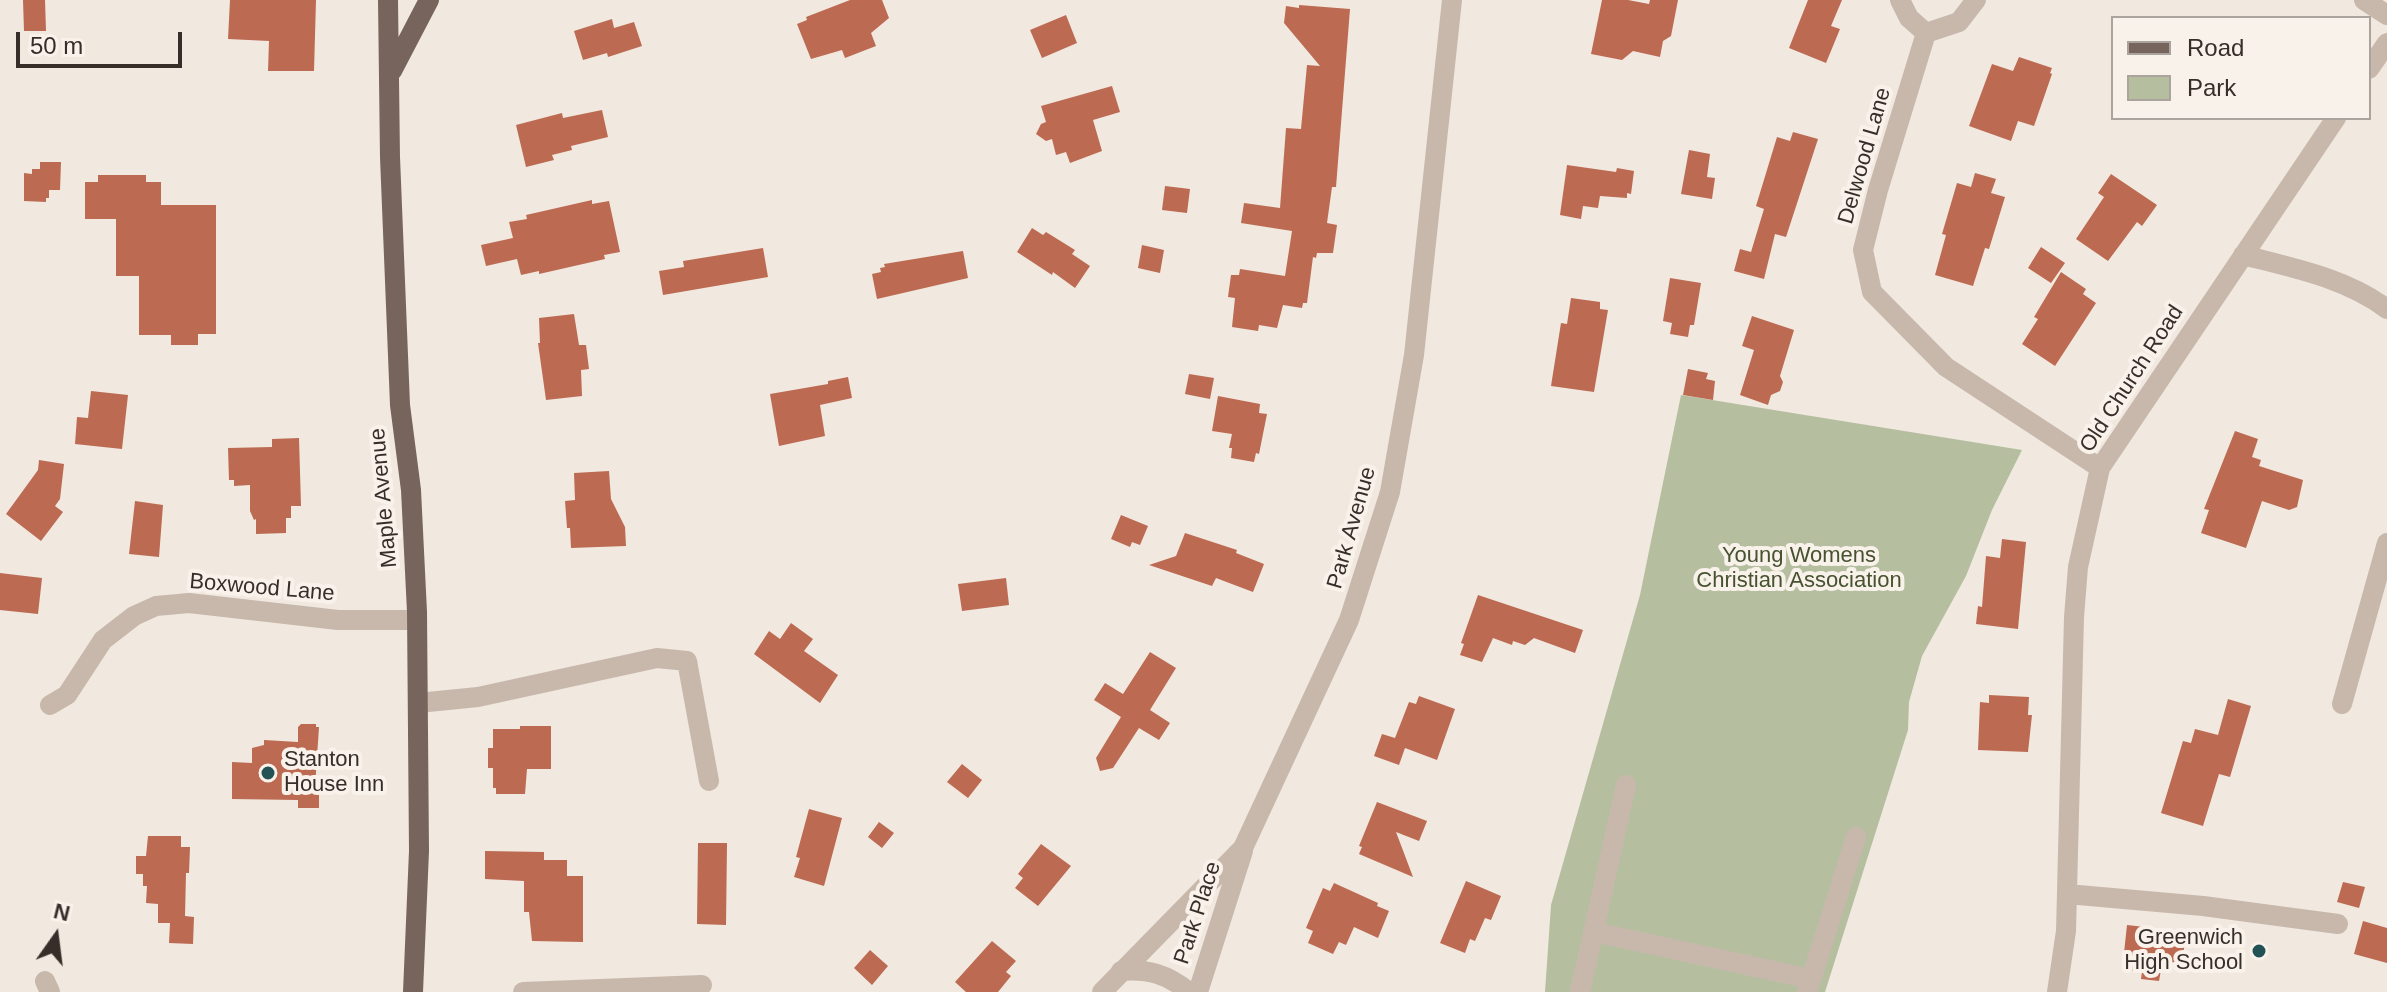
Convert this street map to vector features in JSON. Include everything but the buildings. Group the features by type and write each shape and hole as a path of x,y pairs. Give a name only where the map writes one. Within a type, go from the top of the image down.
{"main road":[{"name":"Maple Avenue","path":"388,0 390,157 400,405 411,490 417,620 419,851 413,992"},
{"path":"389,78 429,0"}],"street":[{"name":"Park Avenue","path":"1102,992 1243,848 1349,620 1390,492 1421,305 1452,0"},
{"path":"1900,0 1909,18 1926,33 1959,22 1976,0"},
{"path":"2364,0 2387,15"},
{"name":"Delwood Lane","path":"1926,33 1863,250 1872,292 1946,367 2100,468"},
{"path":"2371,66 2387,43"},
{"name":"Old Church Road","path":"2057,992 2066,931 2078,567 2100,468 2335,120"},
{"path":"2243,255 2323,277 2368,295 2387,309"},
{"path":"2342,704 2387,543"},
{"name":"Boxwood Lane","path":"50,705 67,695 103,640 134,616 156,606 189,603 338,620 417,620"},
{"path":"418,703 478,697 657,658 687,661 709,781"},
{"path":"1580,992 1626,785"},
{"path":"1594,932 1809,986 1856,837"},
{"name":"Park Place","path":"1198,992 1243,848"},
{"path":"2067,894 2203,906 2338,924"},
{"name":"Park Place","path":"1121,971 1146,970 1172,980 1189,992"},
{"path":"523,992 702,985"}],"green space":[{"name":"Young Womens Christian Association","path":"1681,395 2022,450 1992,510 1966,576 1922,656 1909,702 1908,730 1825,992 1545,992 1551,905 1640,595"}],"place":[{"name":"Stanton House Inn","path":"268,773"},
{"name":"Greenwich High School","path":"2259,951"}]}
